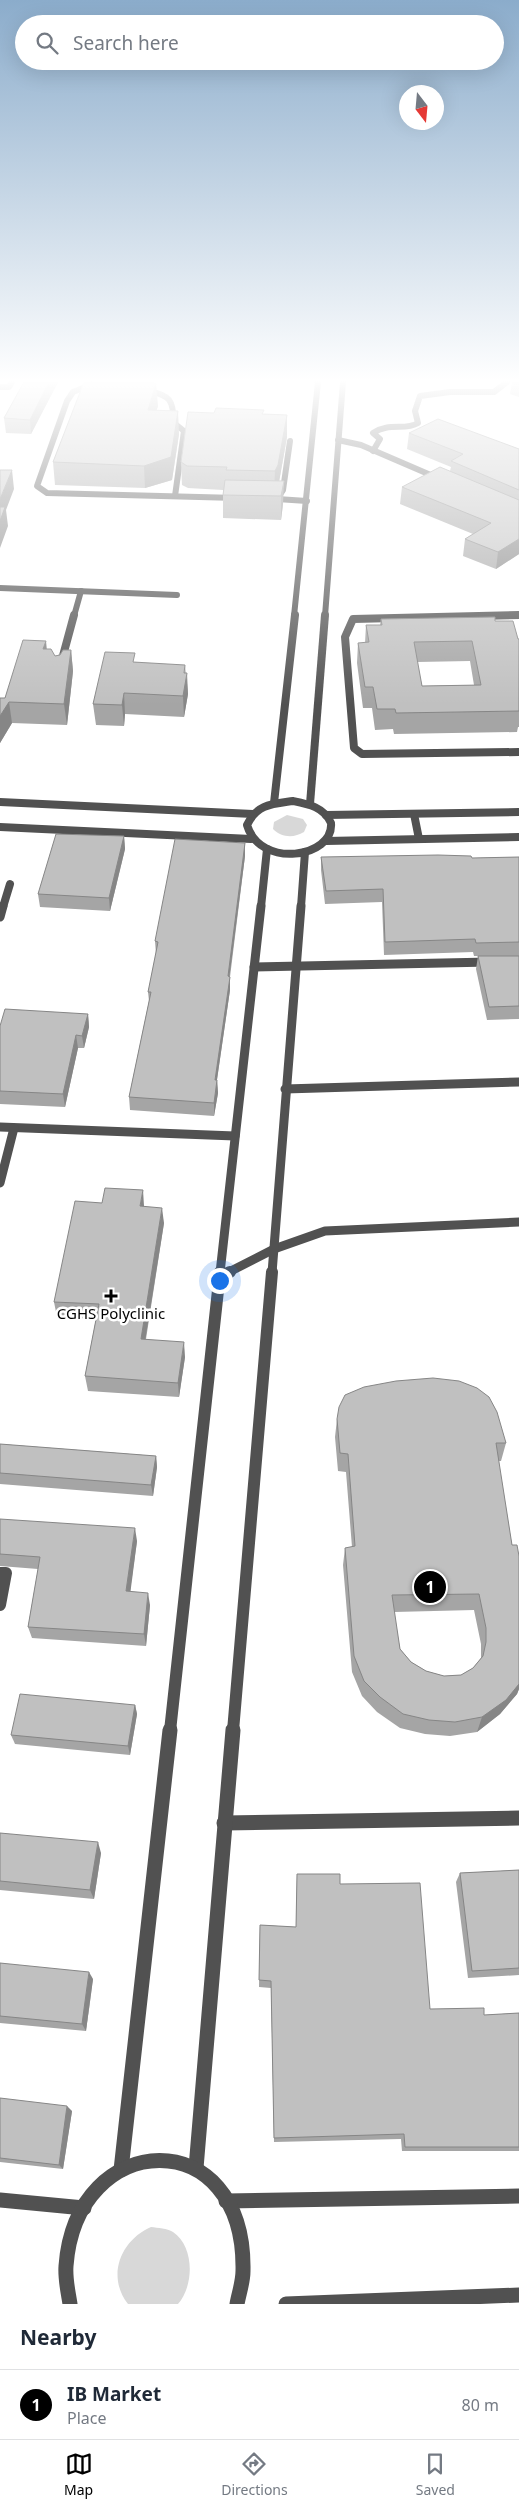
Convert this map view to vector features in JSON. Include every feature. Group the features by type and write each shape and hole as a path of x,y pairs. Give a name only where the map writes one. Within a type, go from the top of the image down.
{"street":[{"path":"42,490 47,493 240,498"},
{"path":"175,490 175,496"},
{"path":"278,499 283,490"},
{"path":"274,803 308,490"},
{"path":"310,804 334,490"},
{"path":"268,499 307,501"},
{"path":"0,588 177,595"},
{"path":"59,671 80,591"},
{"path":"519,615 353,620 345,637 354,748 362,754 519,752"},
{"path":"251,839 246,829 248,820 253,814 265,805 293,801 310,804 320,809 326,815 332,828 326,841"},
{"path":"0,802 253,814"},
{"path":"326,815 519,812"},
{"path":"414,814 419,839"},
{"path":"0,827 251,839 267,849 281,854 305,852 326,841 519,837"},
{"path":"121,2170 267,849"},
{"path":"196,2168 274,1249 305,852"},
{"path":"0,917 10,884"},
{"path":"254,967 500,962"},
{"path":"285,1089 519,1082"},
{"path":"0,1127 235,1136"},
{"path":"0,1183 14,1128"},
{"path":"219,1277 274,1249 325,1231 519,1222"},
{"path":"0,1572 6,1573 0,1605"},
{"path":"224,1823 519,1818"},
{"path":"70,2304 66,2274 70,2242 88,2200 111,2175 139,2161 168,2158 196,2168 220,2190 240,2230 244,2268 237,2304"},
{"path":"226,2201 519,2196"},
{"path":"0,2200 84,2208"},
{"path":"286,2304 519,2295"}],"shaded area":[{"path":"287,815 303,819 307,825 304,832 288,836 280,834 273,829 274,822"},
{"path":"151,2227 173,2232 185,2247 190,2267 189,2277 187,2287 178,2304 128,2304 121,2293 118,2282 120,2260 132,2241 140,2233"}],"building":[{"path":"0,490 4,490 0,499"},
{"path":"224,490 282,490 281,496 223,495"},
{"path":"408,490 494,490 519,500 519,539 498,552 465,539 491,523"},
{"path":"0,507 5,507 0,521"},
{"path":"495,617 495,621 513,621 519,639 519,711 396,713 395,709 377,709 373,687 365,687 358,643 369,642 366,625 382,625 381,619","holes":["472,641 481,685 422,686 414,642"]},
{"path":"23,640 46,641 43,649 51,649 55,656 60,655 63,650 71,650 64,704 9,702 0,716 0,698 5,698"},
{"path":"105,652 135,653 133,662 185,665 184,673 187,673 183,696 124,693 122,705 93,704"},
{"path":"56,834 124,836 109,898 38,894"},
{"path":"175,839 245,843 228,976 230,977 215,1080 217,1080 214,1103 129,1097 151,992 148,992 158,942 155,941"},
{"path":"471,856 472,858 519,857 519,942 476,943 475,939 385,942 383,889 326,891 321,857"},
{"path":"478,956 519,956 519,1006 489,1007"},
{"path":"5,1009 88,1014 82,1036 76,1035 63,1094 0,1091 0,1026"},
{"path":"105,1188 143,1190 140,1206 162,1208 141,1339 184,1342 178,1383 85,1376 99,1304 54,1302 75,1201 102,1203"},
{"path":"433,1378 459,1381 477,1388 489,1397 497,1412 506,1443 496,1443 512,1545 517,1545 519,1556 519,1684 506,1700 482,1717 455,1722 429,1720 403,1714 380,1697 364,1681 354,1656 345,1548 355,1546 348,1454 340,1453 337,1419 339,1407 345,1395 364,1387 396,1381","holes":["479,1594 486,1628 483,1656 473,1668 461,1675 444,1676 426,1671 411,1662 400,1649 392,1595"]},
{"path":"0,1444 156,1456 151,1485 0,1473"},
{"path":"0,1519 135,1528 126,1591 148,1593 144,1634 28,1627 40,1557 0,1554"},
{"path":"20,1694 135,1705 128,1746 11,1735"},
{"path":"0,1833 98,1842 90,1890 0,1881"},
{"path":"519,1870 519,1968 472,1971 460,1873"},
{"path":"297,1874 340,1874 340,1884 420,1883 430,2009 484,2008 484,2015 519,2013 519,2147 405,2147 404,2134 274,2138 271,1981 259,1980 260,1925 296,1927"},
{"path":"0,1963 89,1972 82,2024 0,2016"},
{"path":"0,2098 67,2106 59,2165 0,2158"}],"place":[{"name":"CGHS Polyclinic","path":"111,1296"},
{"name":"IB Market","path":"430,1587"}]}
